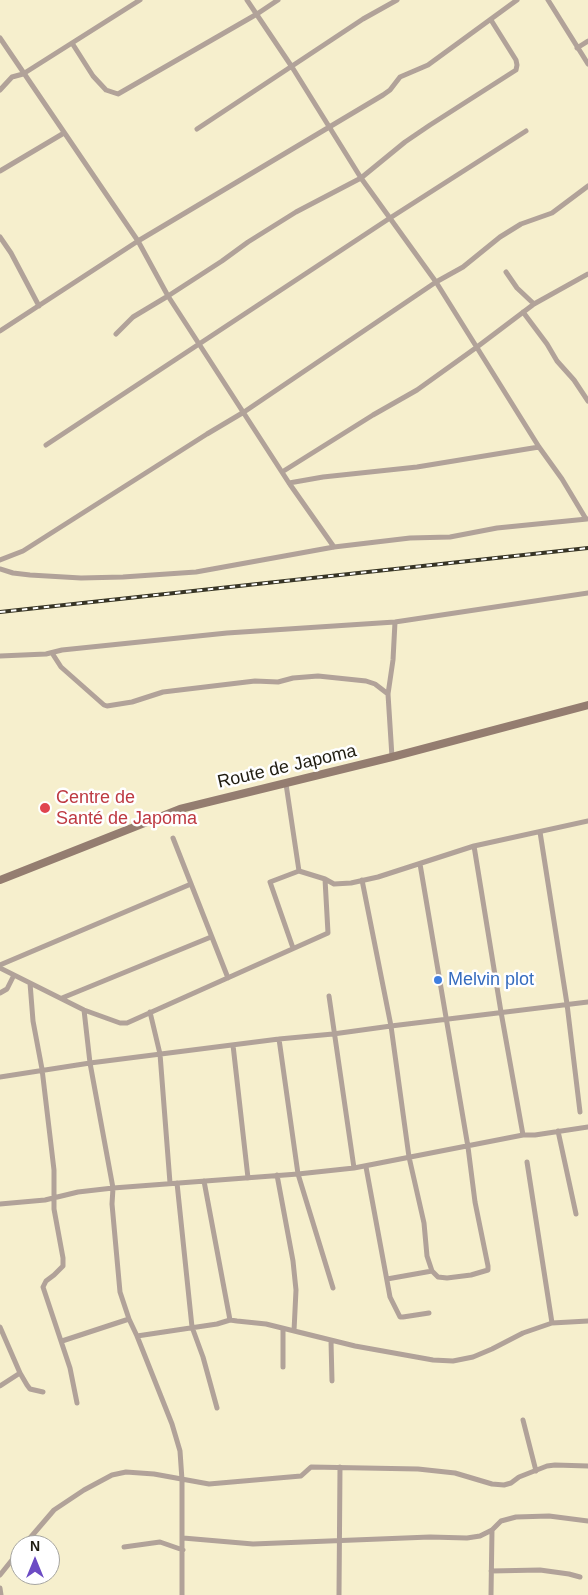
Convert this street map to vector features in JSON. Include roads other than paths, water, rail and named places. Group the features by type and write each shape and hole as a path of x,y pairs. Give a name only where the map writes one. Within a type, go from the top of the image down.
{"street":[{"path":"0,90 12,77 23,74 140,0"},
{"path":"0,569 30,575 81,578 196,572 334,547 410,538 450,537 504,527 587,519 539,447 436,282 361,178 292,67 247,0"},
{"path":"72,43 93,76 106,90 118,94 278,0"},
{"path":"197,129 363,19 397,0"},
{"path":"0,331 138,241 383,95 390,90 400,77 428,65 517,0"},
{"path":"548,0 588,64"},
{"path":"116,334 132,316 168,296 296,212 361,178 405,142 516,70 516,60 491,20"},
{"path":"0,38 138,241 168,296 282,472 334,547"},
{"path":"577,48 588,41"},
{"path":"46,445 390,218 526,131"},
{"path":"0,171 64,133"},
{"path":"0,560 23,551 244,412 436,282 463,267 491,244 521,224 552,213 588,186"},
{"path":"0,237 39,306"},
{"path":"506,272 517,288 534,304"},
{"path":"282,472 417,390 534,304 588,274"},
{"path":"523,312 557,361 574,380 588,402"},
{"path":"290,483 416,467 539,447"},
{"path":"0,656 52,653 62,650 174,638 395,622 588,594"},
{"path":"392,757 388,694 393,660 395,622"},
{"path":"52,653 61,667 107,706 132,702 163,692 255,681 278,682 293,678 318,676 366,681 375,684 388,694"},
{"name":"Route de Japoma","path":"0,880 180,809 206,801 286,784 588,705"},
{"path":"286,784 299,871"},
{"path":"293,948 270,882 299,871 325,879 334,884 378,877 474,846 588,821"},
{"path":"540,832 567,1004 580,1112"},
{"path":"173,838 228,978"},
{"path":"474,846 523,1135"},
{"path":"362,880 391,1026 409,1157 424,1223 426,1256 432,1271 438,1277 447,1278 470,1275 488,1270 488,1266 475,1202 468,1147 420,864"},
{"path":"0,966 84,1010 120,1023 127,1023 328,932 325,879"},
{"path":"0,966 191,884"},
{"path":"62,998 212,936"},
{"path":"0,994 8,989 14,975"},
{"path":"30,983 33,1021 42,1069 54,1170 54,1212 63,1258 63,1266 46,1281 43,1287 70,1368 77,1403"},
{"path":"329,996 354,1168"},
{"path":"0,1077 42,1069 588,1002"},
{"path":"84,1010 90,1063 113,1188 112,1204 120,1292 129,1319 172,1424 180,1451 183,1538 182,1595"},
{"path":"150,1012 160,1054 192,1327 203,1357 217,1408"},
{"path":"279,1039 298,1174 333,1288"},
{"path":"233,1045 248,1178"},
{"path":"0,1204 54,1198 78,1192 113,1188 277,1176 366,1167 523,1135 588,1127"},
{"path":"558,1131 576,1214"},
{"path":"527,1162 552,1323"},
{"path":"366,1167 390,1297 400,1317 429,1313"},
{"path":"277,1176 293,1261 296,1290 294,1331"},
{"path":"204,1181 230,1320"},
{"path":"387,1279 432,1271"},
{"path":"62,1341 129,1319"},
{"path":"137,1336 217,1324 230,1320 266,1324 332,1341 433,1360 453,1361 479,1354 523,1333 552,1323 588,1321"},
{"path":"0,1327 20,1373 30,1389 43,1392"},
{"path":"283,1329 283,1367"},
{"path":"332,1341 332,1382"},
{"path":"0,1386 20,1373"},
{"path":"524,1420 536,1470"},
{"path":"33,1535 54,1510 84,1490 112,1475 126,1472 154,1474 215,1484 301,1476 311,1467 418,1469 455,1473 492,1484 504,1485 536,1470 556,1465 588,1466"},
{"path":"339,1595 340,1467"},
{"path":"183,1538 252,1544 430,1537 467,1538 480,1536 492,1530 501,1521 528,1516 564,1517 588,1521"},
{"path":"491,1595 492,1530"},
{"path":"124,1547 160,1542 183,1550"},
{"path":"0,1575 10,1562"},
{"path":"492,1571 540,1570 580,1577"},
{"path":"0,1588 1,1595"}],"railway":[{"path":"0,612 588,548"}],"place":[{"name":"Centre de Santé de Japoma","path":"45,808"},
{"name":"Melvin plot","path":"438,980"}]}
